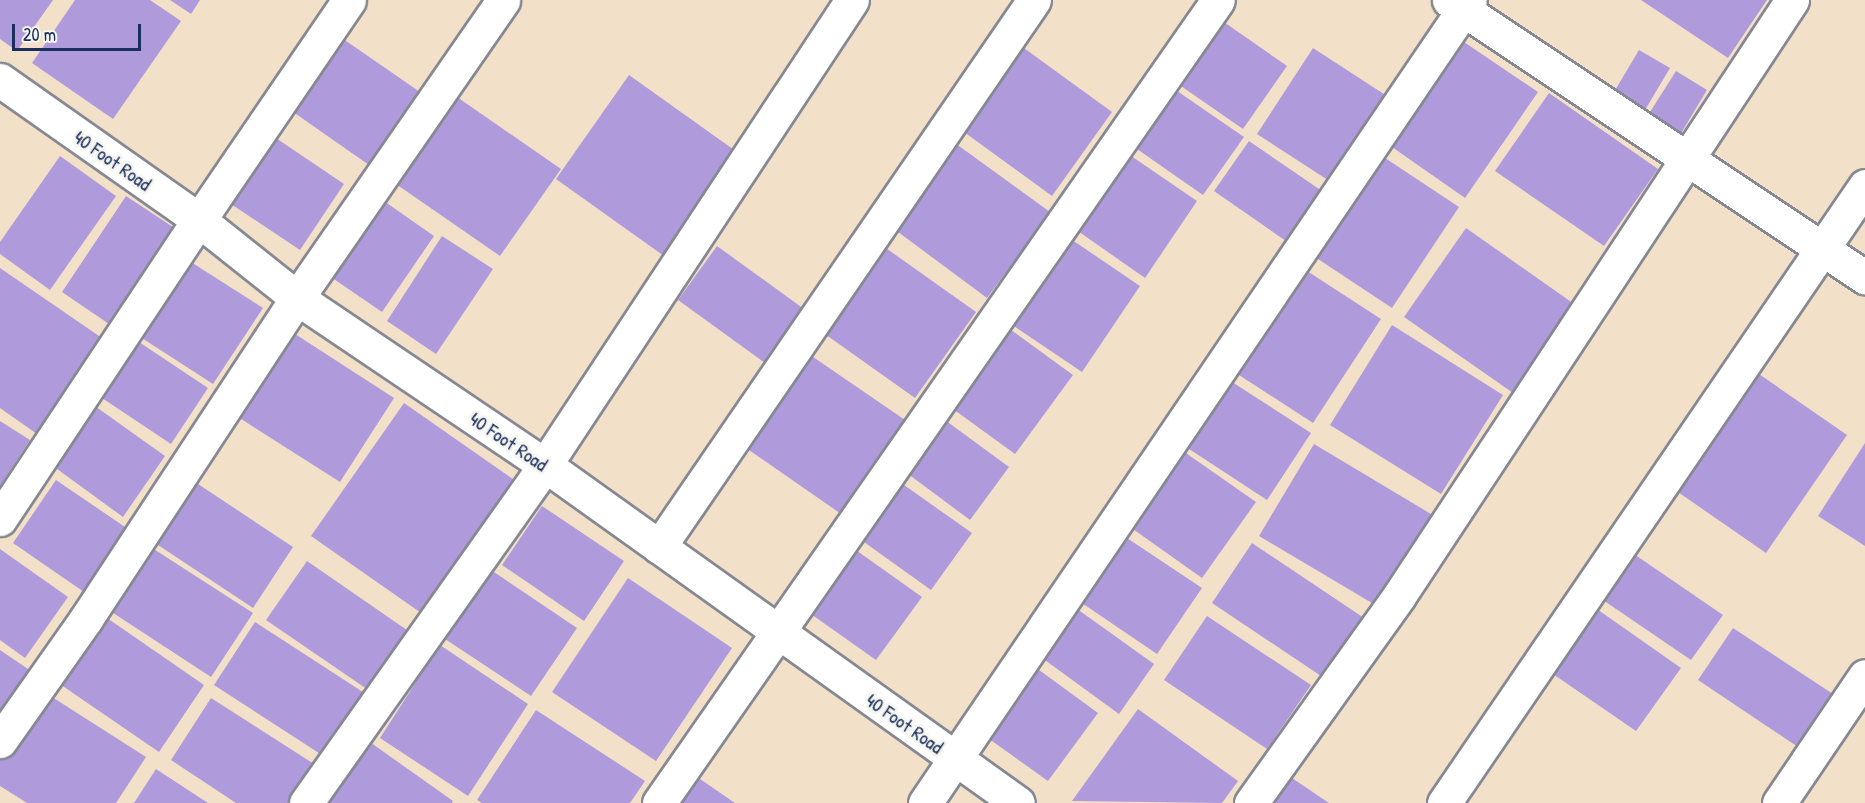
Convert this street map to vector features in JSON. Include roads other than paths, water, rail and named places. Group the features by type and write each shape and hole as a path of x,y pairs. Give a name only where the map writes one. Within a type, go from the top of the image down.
{"street":[{"path":"0,519 198,220 350,0"},
{"path":"0,741 86,619 297,298 503,0"},
{"path":"306,803 545,465 852,0"},
{"path":"658,547 1034,0"},
{"path":"658,803 1218,0"},
{"path":"1251,803 1399,596 1792,0"},
{"path":"925,803 1460,3 1688,160 1865,277"},
{"name":"40 Foot Road","path":"0,80 198,220 297,298 545,465 777,633 1018,803"},
{"path":"1444,803 1865,186"},
{"path":"1779,803 1865,676"}]}
